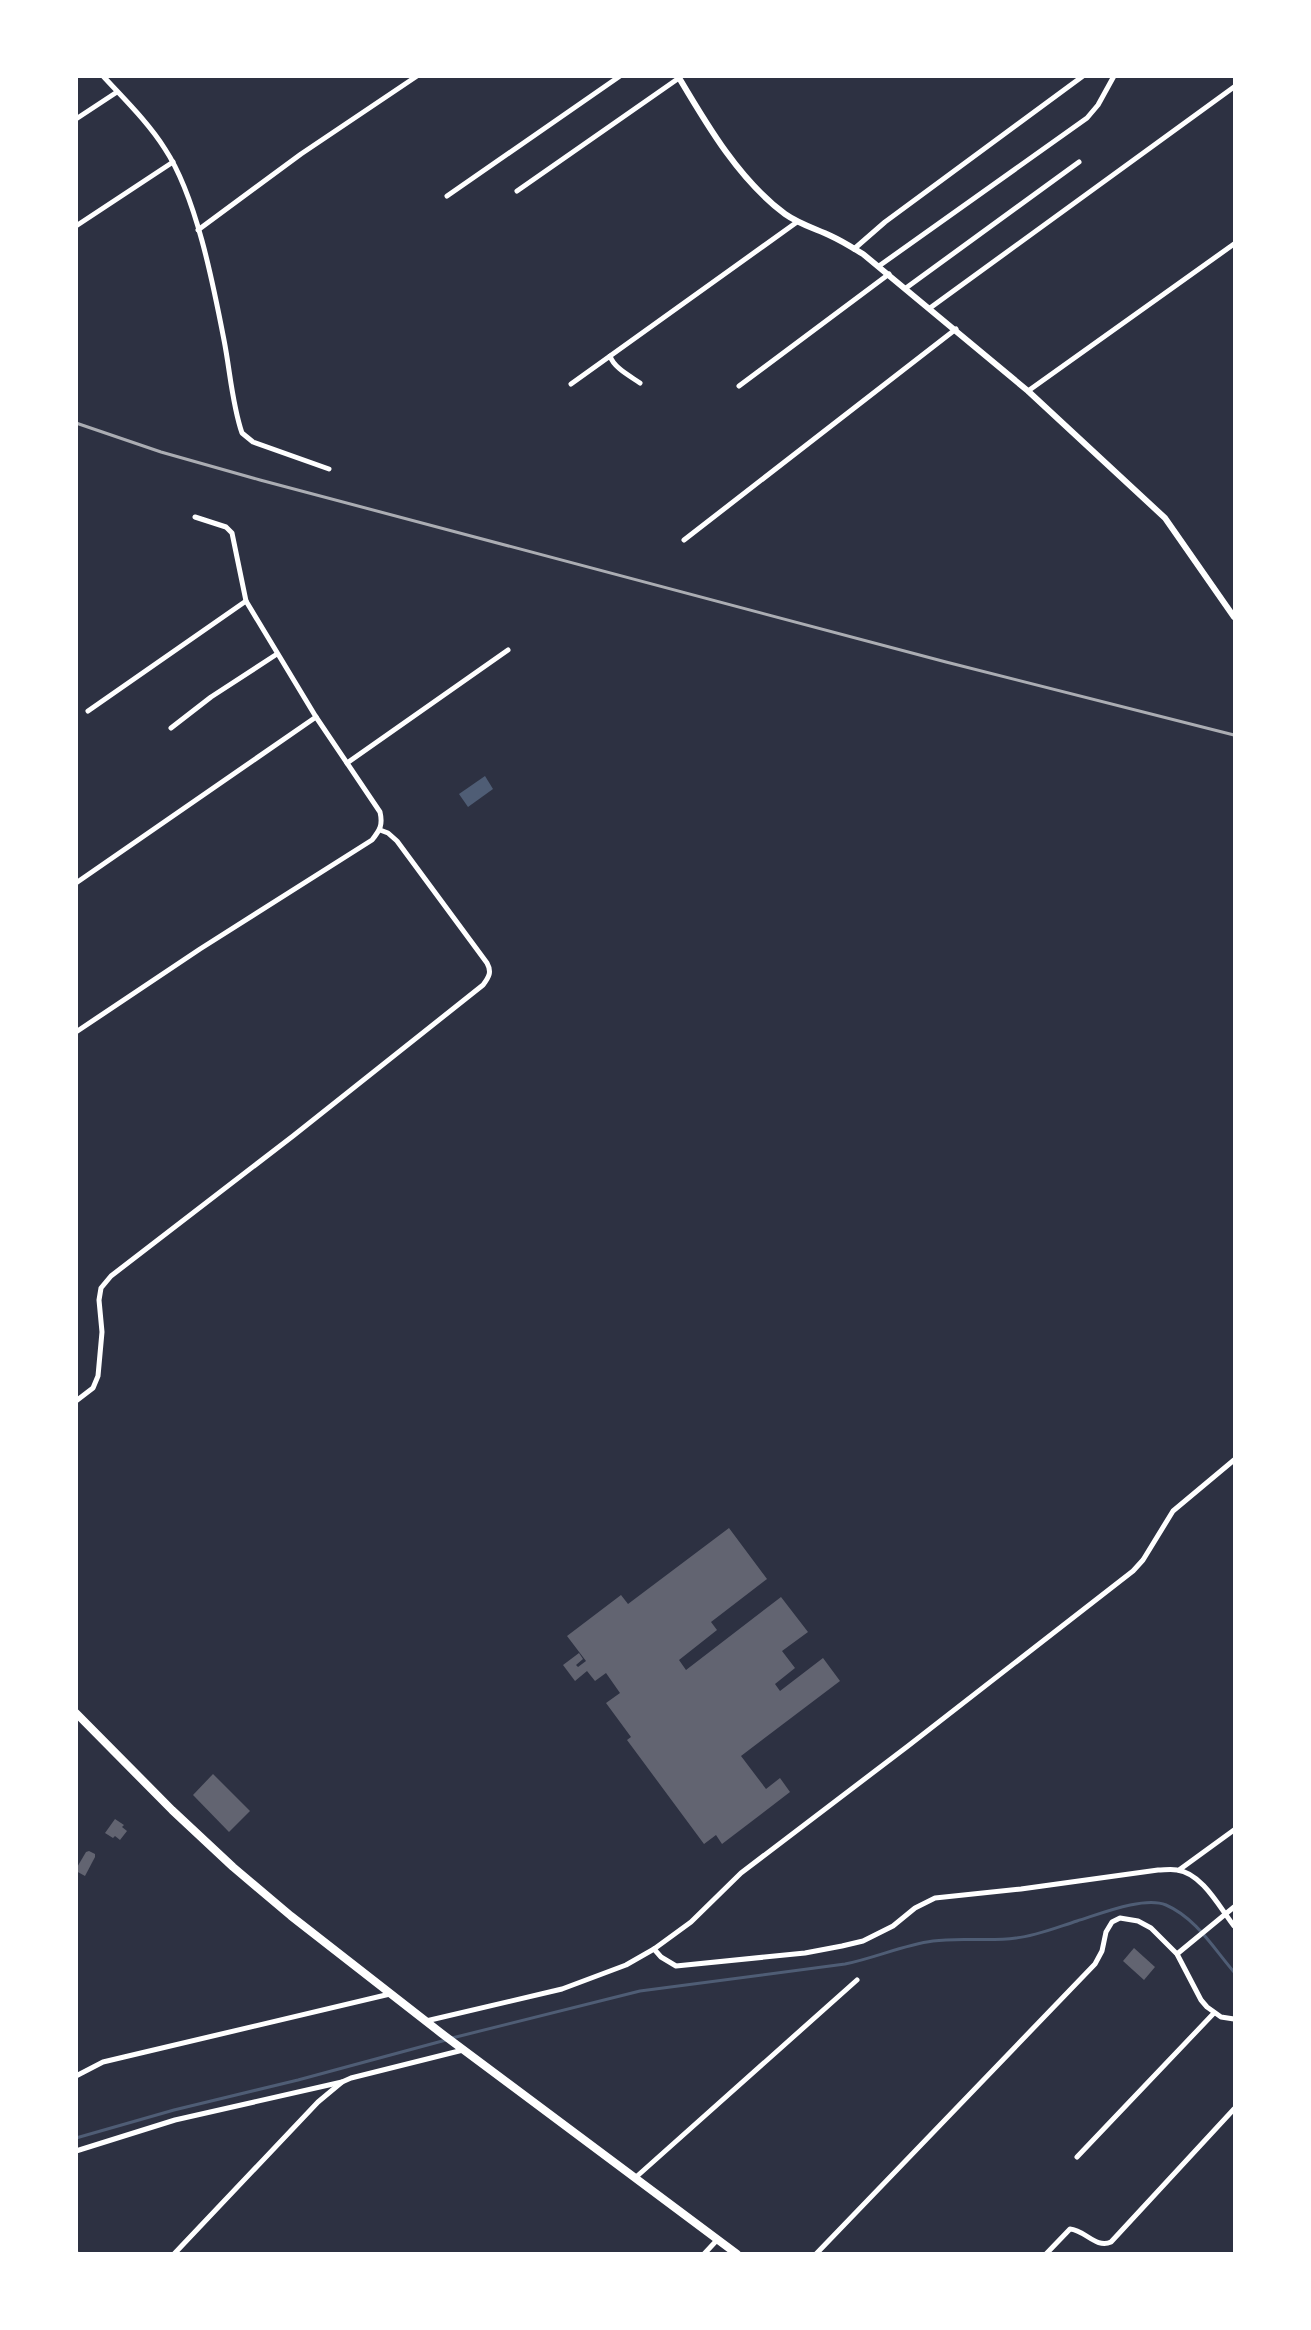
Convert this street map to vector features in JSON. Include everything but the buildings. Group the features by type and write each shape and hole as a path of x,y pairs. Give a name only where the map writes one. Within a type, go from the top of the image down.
{"highway":[{"path":"76,1713 172,1810 233,1867 390,1995 737,2253"}],"street":[{"path":"103,76 156,136 182,180 198,230 224,338 242,434 253,442 329,469"},
{"path":"198,230 301,154 417,76"},
{"path":"447,196 620,76"},
{"path":"854,249 885,222 1083,76"},
{"path":"879,266 1087,118 1098,105 1113,76"},
{"path":"518,191 679,77 715,136 748,179 766,198 797,222 833,237 879,266 1028,391 1165,518 1234,616"},
{"path":"930,308 1234,87"},
{"path":"76,119 117,92"},
{"path":"76,226 173,162"},
{"path":"906,288 1079,162"},
{"path":"570,384 797,222"},
{"path":"1028,391 1234,244"},
{"path":"739,386 889,274"},
{"path":"684,540 956,329"},
{"path":"610,356 618,367 640,383"},
{"path":"76,1032 200,949 372,840 380,830 382,822 380,812 316,717 246,602 232,532 195,517"},
{"path":"88,711 246,602"},
{"path":"346,763 508,650"},
{"path":"171,728 211,697 278,654"},
{"path":"76,883 316,717"},
{"path":"76,1401 93,1388 98,1376 102,1332 99,1300 101,1288 111,1276 293,1137 489,978 490,970 487,963 398,841 380,830"},
{"path":"426,2021 562,1989 626,1965 654,1950 691,1922 741,1873 1133,1571 1143,1560 1173,1511 1234,1460"},
{"path":"1179,1870 1234,1830"},
{"path":"654,1950 676,1966 813,1952 863,1941 893,1926 915,1908 935,1898 1158,1870 1179,1870 1193,1877 1203,1886 1234,1926"},
{"path":"1177,1954 1234,1907"},
{"path":"816,2253 1095,1964 1102,1951 1106,1932 1112,1922 1120,1918 1138,1921 1151,1928 1177,1954 1201,2000 1214,2013 1234,2019"},
{"path":"635,2178 857,1980"},
{"path":"76,2076 102,2062 113,2059 390,1995"},
{"path":"1077,2157 1214,2013"},
{"path":"76,2151 175,2120 342,2082 460,2047"},
{"path":"174,2253 318,2102 342,2082"},
{"path":"1046,2253 1070,2229 1076,2229 1099,2243 1106,2245 1111,2242 1234,2109"},
{"path":"704,2253 718,2240"}],"water":[{"path":"485,776 493,789 468,807 459,794"}],"waterway":[{"path":"452,2038 640,1991 845,1964 933,1941 1024,1937 1134,1904 1157,1903 1177,1911 1204,1935 1234,1972"},
{"path":"76,2138 174,2110 298,2080 446,2040"}],"railway":[{"path":"76,423 161,452 260,480 946,662 1234,735"}]}
